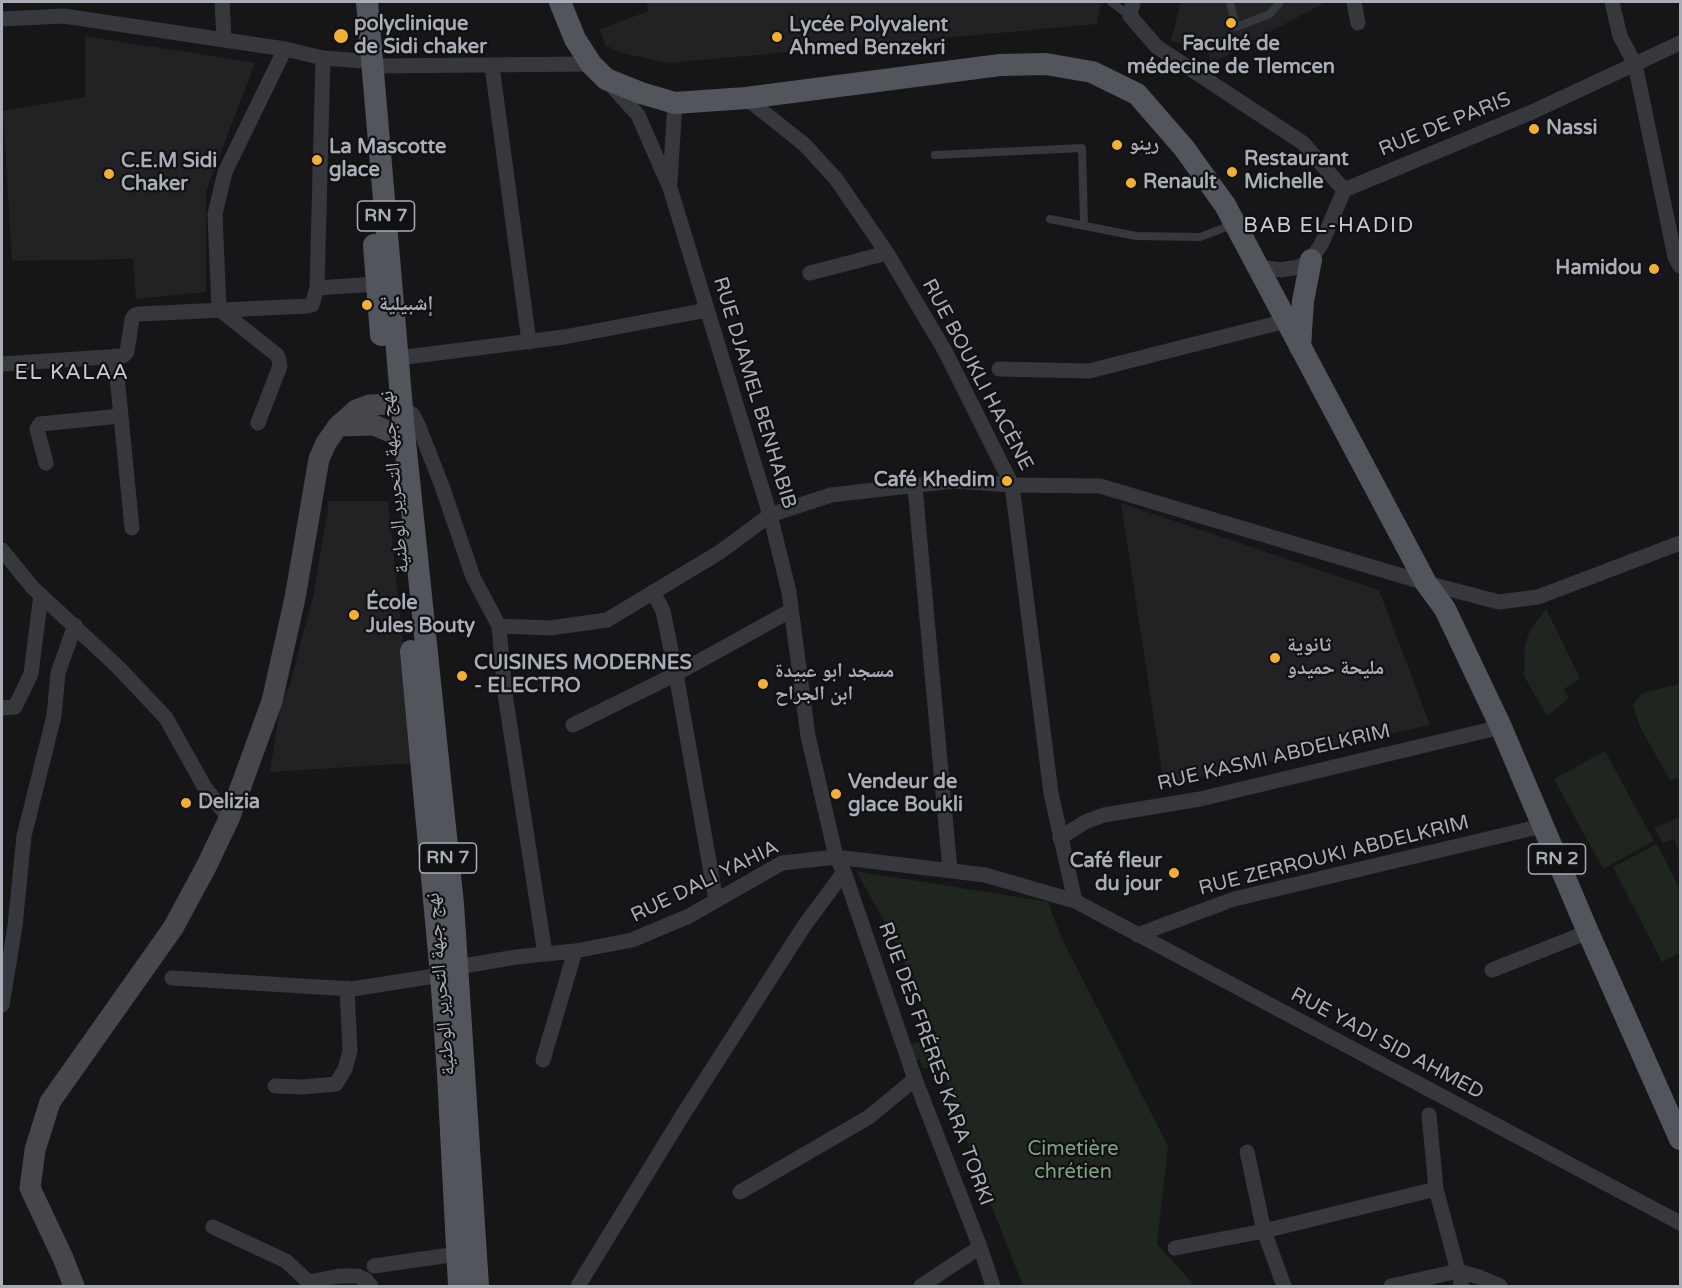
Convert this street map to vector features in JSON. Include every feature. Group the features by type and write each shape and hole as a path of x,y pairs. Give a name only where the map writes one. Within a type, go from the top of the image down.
{"main road":[{"name":"نهج جبهة التحرير الوطنية","path":"356,2 369,64 398,358 395,404"},
{"name":"نهج جبهة التحرير الوطنية","path":"368,2 376,284 395,404 450,971 448,1074 459,1287"},
{"path":"560,2 575,39 598,71"},
{"name":"RN 2","path":"598,71 641,93 675,103 746,98 1000,65 1046,64 1092,72 1137,94 1184,148 1225,205 1426,583 1445,609 1501,727 1588,932 1680,1139"},
{"path":"1300,348 1303,301 1311,260"},
{"path":"74,1287 30,1188 35,1150 50,1102 173,928 229,819 272,701 295,598 319,459 326,442 338,426 356,410 369,405 395,404"},
{"path":"338,426 374,425 397,432"},
{"name":"RN 7","path":"450,971 478,1287"}],"street":[{"path":"222,2 224,39"},
{"path":"1354,2 1358,23"},
{"path":"1612,2 1620,36 1635,64 1675,257 1680,266"},
{"path":"2,20 37,9 64,16 224,39 323,58 369,64 598,71 638,115 670,188"},
{"path":"1131,9 1157,47 1303,143 1344,190 1322,243 1311,260 1298,267 1281,270 1259,267"},
{"name":"RUE DE PARIS","path":"1344,190 1532,112 1680,43"},
{"path":"258,423 280,366 279,360 277,355 219,309 215,214 225,172 285,49"},
{"path":"2,364 123,356 127,352 132,320 135,315 307,306 315,301 323,58"},
{"path":"492,66 529,342"},
{"name":"RUE BOUKLI HACÈNE","path":"746,98 805,145 836,178 887,253 945,351 1012,485 1051,793 1075,901"},
{"path":"670,188 675,103"},
{"name":"RUE DJAMEL BENHABIB","path":"670,188 770,516 789,592 808,736 836,857"},
{"path":"810,273 887,253"},
{"path":"317,288 376,284"},
{"path":"398,358 564,337 707,310"},
{"path":"999,369 1089,371 1286,321"},
{"path":"115,356 132,528"},
{"path":"395,404 413,415 442,486 473,578 499,626 505,694 545,954"},
{"path":"46,463 37,429 40,424 121,416"},
{"path":"397,432 442,486"},
{"path":"499,626 550,628 607,620 720,552 770,516 831,495 953,481 1012,485 1100,486 1426,583 1499,602 1538,597 1680,543"},
{"path":"915,487 950,870"},
{"path":"2,550 41,595 118,667 166,718 204,786 229,819"},
{"path":"653,592 663,611 676,674 716,901"},
{"path":"2,708 15,707 31,674 41,595"},
{"path":"573,724 676,674 790,611"},
{"path":"2,1005 15,926 24,836 54,716 58,673 75,625"},
{"name":"RUE KASMI ABDELKRIM","path":"1060,838 1085,822 1104,815 1200,799 1501,727"},
{"name":"RUE ZERROUKI ABDELKRIM","path":"1137,934 1234,899 1542,826"},
{"name":"RUE DALI YAHIA","path":"172,978 347,988 450,971 516,957 575,951 632,940 689,916 782,863 836,857 985,875 1075,901"},
{"name":"RUE DES FRÉRES KARA TORKI","path":"836,857 844,872 915,1079 980,1246 993,1287"},
{"path":"578,1287 684,1113 804,926 844,872"},
{"name":"RUE YADI SID AHMED","path":"1075,901 1680,1223"},
{"path":"1492,970 1588,932"},
{"path":"543,1060 575,951"},
{"path":"275,1086 303,1087 336,1083 345,1069 350,1051 347,988"},
{"path":"740,1192 869,1117 915,1079"},
{"path":"1429,1115 1436,1189 1462,1287"},
{"path":"1247,1152 1264,1231 1284,1287"},
{"path":"1175,1248 1264,1231 1436,1189"},
{"path":"213,1227 286,1261 311,1284 339,1276 357,1276 366,1280 371,1287"},
{"path":"921,1287 980,1246"},
{"path":"374,1266 457,1254"},
{"path":"1390,1287 1458,1271 1479,1277 1500,1287"}],"lane":[{"path":"1111,2 1131,9"},
{"path":"1230,2 1236,27 1270,14 1280,2"},
{"path":"934,155 1082,148 1084,226"},
{"path":"1050,219 1136,236 1200,237 1236,224"}],"shaded area":[{"name":"Lycée Polyvalent Ahmed Benzekri","path":"646,2 1101,2 1097,24 668,63 622,53 605,45 600,29 649,11"},
{"name":"Faculté de médecine de Tlemcen","path":"1178,2 1326,2 1210,64 1208,49 1171,41 1180,4"},
{"name":"C.E.M Sidi Chaker","path":"85,36 255,63 206,191 206,292 136,299 133,259 12,261 3,111 85,97"},
{"name":"École Jules Bouty","path":"329,501 388,501 415,763 270,772 280,707 289,687 314,593"},
{"name":"ثانوية مليحة حميدو","path":"1121,503 1379,590 1430,725 1164,785"},
{"path":"1680,817 1680,853 1674,839 1663,843 1654,828"}],"green space":[{"path":"1546,609 1580,678 1564,689 1569,698 1547,716 1524,676 1525,645 1530,630"},
{"path":"1680,684 1680,777 1670,780 1640,727 1633,705 1642,693"},
{"path":"1605,751 1654,841 1603,869 1554,779"},
{"path":"1657,844 1680,890 1680,953 1662,962 1613,867"},
{"name":"Cimetière chrétien","path":"856,871 1048,902 1061,937 1168,1146 1157,1244 1195,1286 1023,1286 976,1166 940,1065 924,1069 919,1059 913,1062 908,1046 936,1035 892,935"}],"place":[{"name":"Faculté de médecine de Tlemcen","path":"1231,23"},
{"name":"polyclinique de Sidi chaker","path":"341,36"},
{"name":"Lycée Polyvalent Ahmed Benzekri","path":"777,37"},
{"name":"Nassi","path":"1534,129"},
{"name":"رينو","path":"1117,145"},
{"name":"La Mascotte glace","path":"317,160"},
{"name":"Restaurant Michelle","path":"1232,172"},
{"name":"C.E.M Sidi Chaker","path":"109,174"},
{"name":"Renault","path":"1131,183"},
{"name":"Hamidou","path":"1654,269"},
{"name":"إشبيلية","path":"367,305"},
{"name":"Café Khedim","path":"1007,481"},
{"name":"École Jules Bouty","path":"354,615"},
{"name":"ثانوية مليحة حميدو","path":"1275,658"},
{"name":"CUISINES MODERNES - ELECTRO","path":"462,676"},
{"name":"مسجد ابو عبيدة ابن الجراح","path":"763,684"},
{"name":"Vendeur de glace Boukli","path":"836,794"},
{"name":"Delizia","path":"186,803"},
{"name":"Café fleur du jour","path":"1174,873"}],"district":[{"name":"BAB EL-HADID","path":"1329,226"},
{"name":"EL KALAA","path":"72,373"}]}
